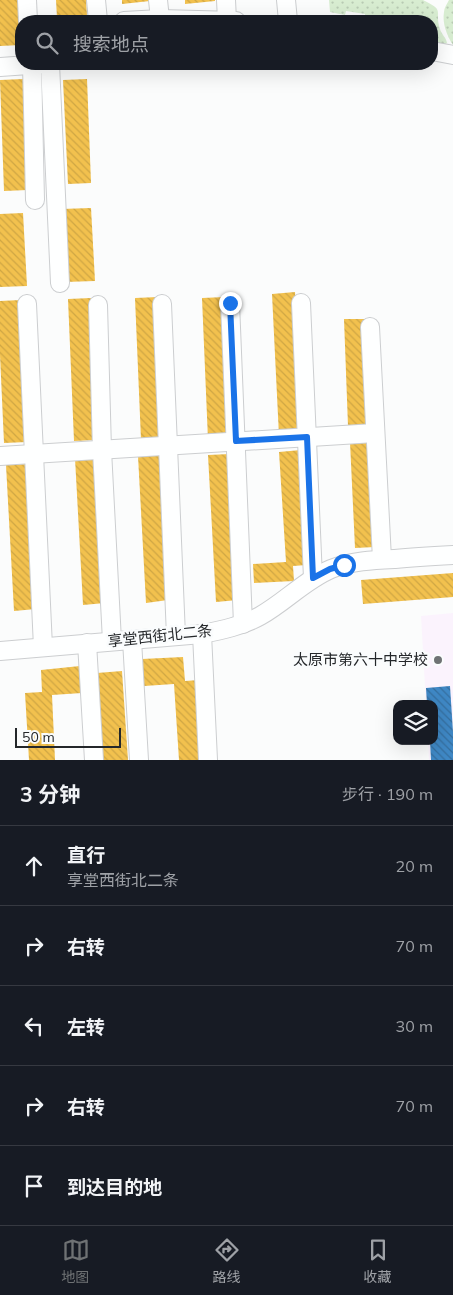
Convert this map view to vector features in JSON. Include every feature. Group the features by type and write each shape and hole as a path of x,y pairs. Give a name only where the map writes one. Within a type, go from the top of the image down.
{"street":[{"path":"27,0 28,15"},
{"path":"96,0 97,15"},
{"path":"158,0 160,15"},
{"path":"226,0 230,15"},
{"path":"286,0 287,15"},
{"path":"438,52 453,55"},
{"path":"0,67 15,66"},
{"path":"35,200 41,70"},
{"path":"42,70 60,283"},
{"path":"230,303 243,624"},
{"path":"301,303 313,578"},
{"path":"27,304 44,647"},
{"path":"162,304 176,636"},
{"path":"98,305 102,450 112,642"},
{"path":"370,328 382,559"},
{"path":"0,456 375,433"},
{"name":"享堂西街北二条","path":"0,651 202,634 243,624 269,610 313,578 330,569 361,561 453,555"},
{"path":"202,634 208,760"},
{"path":"132,640 139,760"},
{"path":"87,644 94,760"}],"shaded area":[{"name":"太原市第六十中学校","path":"453,613 453,760 429,760 428,745 438,745 438,700 426,700 421,616"}],"green space":[{"path":"329,0 423,0 435,6 438,15 365,15 346,11 345,15 330,12"},
{"path":"449,0 453,0 453,45 444,25 444,9"},
{"path":"438,23 446,39 447,43 438,43"}],"building: 住宅":[{"path":"0,0 19,0 20,15 15,15 15,45 0,46"},
{"path":"56,0 86,0 87,15 57,15"},
{"path":"122,0 150,0 150,1 122,4"},
{"path":"185,0 215,0 215,1 185,4"},
{"path":"24,79 28,190 4,191 0,80"},
{"path":"87,79 91,183 68,184 63,80"},
{"path":"91,208 95,281 65,282 61,209"},
{"path":"23,213 27,286 0,287 0,214"},
{"path":"295,292 302,435 279,436 272,294"},
{"path":"158,297 164,439 141,440 135,298"},
{"path":"225,297 231,439 208,440 202,298"},
{"path":"91,298 97,440 74,441 68,299"},
{"path":"21,300 27,442 4,443 0,355 0,301"},
{"path":"344,319 364,319 368,425 348,426"},
{"path":"370,441 375,547 355,548 350,442"},
{"path":"301,450 307,565 293,566 294,581 254,583 253,564 286,562 279,452"},
{"path":"230,454 238,600 216,602 208,455"},
{"path":"160,455 168,600 146,603 138,456"},
{"path":"97,457 105,603 83,605 75,458"},
{"path":"29,464 36,609 14,611 6,465"},
{"path":"453,573 453,597 363,604 361,580"},
{"path":"183,657 185,681 199,680 204,760 179,760 174,684 144,686 142,659"},
{"path":"80,666 82,693 52,695 55,760 29,760 25,693 42,692 41,670"},
{"path":"122,671 128,760 103,760 97,673"}],"building: 学校":[{"path":"450,686 453,760 431,760 430,745 438,745 438,700 427,700 426,688"}],"place":[{"name":"太原市第六十中学校","path":"438,660"}],"route":[{"path":"230,303 236,441 307,437 313,578 330,569 344,565"}]}
